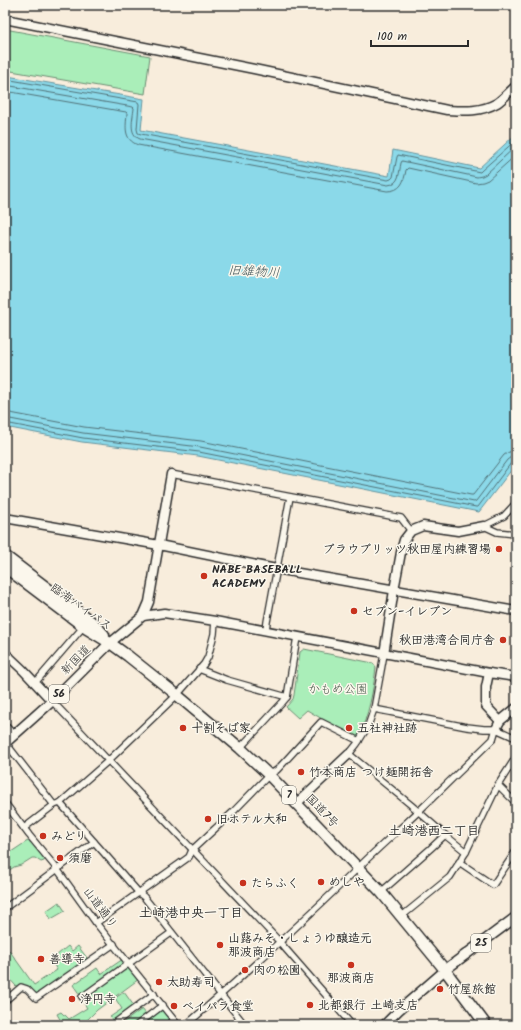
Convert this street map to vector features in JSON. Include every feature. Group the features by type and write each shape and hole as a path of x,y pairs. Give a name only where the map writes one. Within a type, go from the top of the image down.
{"highway":[{"name":"臨海バイパス","path":"5,556 92,623 110,643"},
{"name":"臨海バイパス","path":"5,567 84,626 110,643"},
{"name":"国道7号","path":"110,643 177,695 240,748 297,803 402,916 486,1025"}],"main road":[{"name":"新国道","path":"5,742 52,701 110,643"},
{"name":"25","path":"445,970 516,917"}],"street":[{"path":"5,19 448,110 462,111 488,107 498,102 516,86"},
{"path":"110,643 143,616 149,602 171,474 401,518 411,531"},
{"path":"266,630 290,497"},
{"path":"297,803 349,754 368,726 374,709 404,540 411,531 423,526 458,531 484,526 504,516 516,503"},
{"path":"5,518 159,545 276,569 516,611"},
{"path":"484,526 497,532 516,534"},
{"path":"143,616 164,613 215,621 384,654 516,677"},
{"path":"24,828 57,804 108,761 177,695 208,657 214,634 215,621"},
{"path":"35,682 84,626"},
{"path":"240,748 287,697 297,637"},
{"path":"5,653 35,682 279,942 352,1025"},
{"path":"199,669 227,680 287,697"},
{"path":"488,673 486,706 498,725 516,738"},
{"path":"374,709 484,730 498,725 516,708"},
{"path":"96,923 189,857 192,850 232,813 269,775 277,770 321,722 359,741"},
{"path":"5,725 14,735"},
{"path":"186,1025 221,996 418,812 493,739 498,725"},
{"path":"5,742 57,804 144,897 221,996 246,1025"},
{"path":"349,754 466,852"},
{"path":"402,916 450,877 466,852 498,785 516,757"},
{"path":"498,785 516,802 516,809"},
{"name":"山道通り","path":"5,803 57,869 96,923 178,1025"},
{"path":"381,892 445,835"},
{"path":"5,908 94,842"},
{"path":"459,862 494,885 516,851"},
{"path":"82,997 172,933"},
{"path":"5,1001 22,987 27,988 36,998 114,944"},
{"path":"384,1025 445,970"},
{"path":"112,1025 154,994"},
{"path":"137,1025 163,1005"}],"green space":[{"path":"5,29 150,56 145,94 11,71"},
{"name":"かもめ公園","path":"304,649 373,663 376,667 370,703 358,738 307,710 298,718 286,707 293,699 300,652"},
{"path":"28,841 32,843 45,859 44,861 41,862 35,858 32,858 5,873 5,856"},
{"path":"59,902 65,911 51,919 46,911"},
{"path":"68,946 72,951 78,946 87,958 87,961 39,994 36,994 27,987 16,986 5,974 5,953 9,950 34,985 57,970 51,960"},
{"path":"123,959 126,964 80,995 73,985 97,968 101,974"},
{"path":"128,966 139,979 97,1010 82,1025 59,1025 62,1023 57,1014 61,1012 69,1019 87,1008 82,1000"},
{"path":"124,992 134,1006 113,1021 110,1017 122,1009 115,998"},
{"path":"142,1009 147,1015 134,1025 120,1025"},
{"path":"162,1010 173,1025 146,1025 144,1023"}],"water":[{"name":"旧雄物川","path":"5,67 7,76 144,99 141,130 389,176 393,150 479,168 516,134 516,464 479,512 198,456 82,442 5,427"}],"place":[{"name":"ブラウブリッツ秋田屋内練習場","path":"499,549"},
{"name":"NABE BASEBALL ACADEMY","path":"204,576"},
{"name":"セブン-イレブン","path":"354,611"},
{"name":"秋田港湾合同庁舎","path":"503,640"},
{"name":"十割そば家","path":"183,728"},
{"name":"五社神社跡","path":"349,728"},
{"name":"竹本商店 つけ麺開拓舎","path":"301,772"},
{"name":"旧ホテル大和","path":"208,819"},
{"name":"みどり","path":"43,836"},
{"name":"須磨","path":"60,858"},
{"name":"めしや","path":"321,882"},
{"name":"たらふく","path":"243,883"},
{"name":"山蕗みそ・しょうゆ醸造元 那波商店","path":"220,945"},
{"name":"善導寺","path":"41,959"},
{"name":"那波商店","path":"351,965"},
{"name":"肉の松園","path":"245,970"},
{"name":"太助寿司","path":"159,982"},
{"name":"竹屋旅館","path":"440,989"},
{"name":"浄円寺","path":"72,999"},
{"name":"北都銀行 土崎支店","path":"310,1005"},
{"name":"ベイパラ食堂","path":"174,1006"}],"district":[{"name":"土崎港西二丁目","path":"434,831"},
{"name":"土崎港中央一丁目","path":"191,913"}]}
